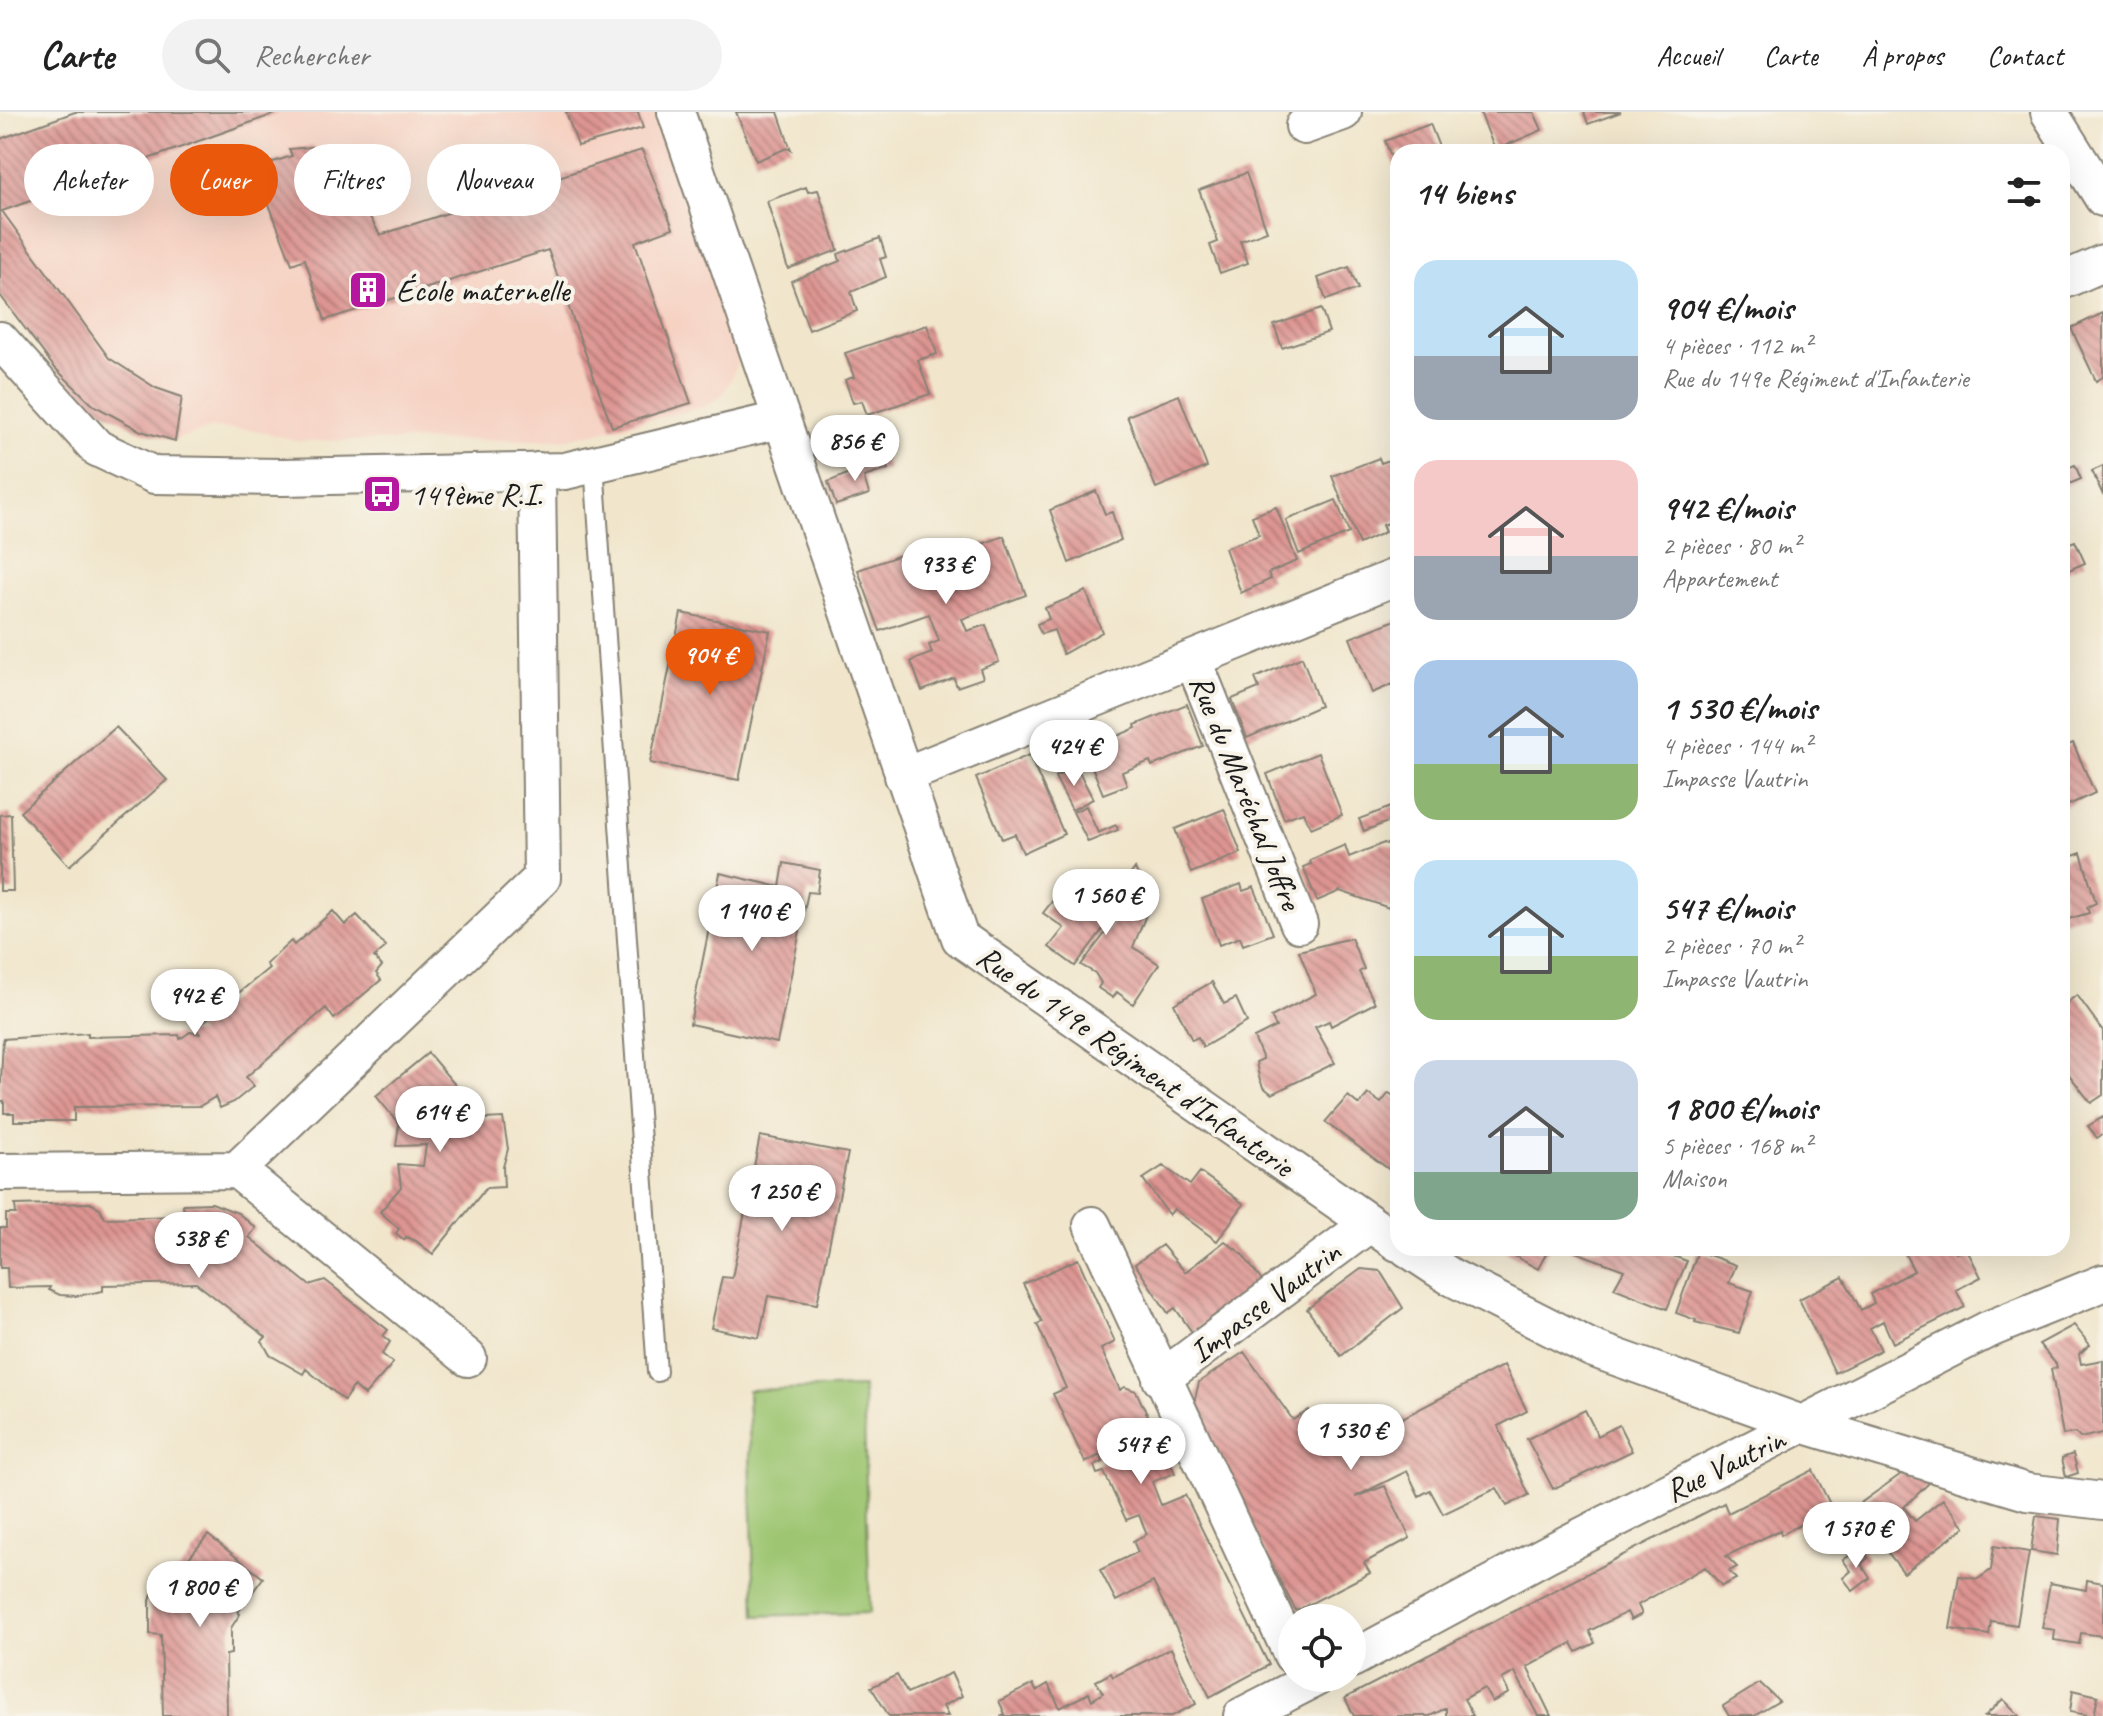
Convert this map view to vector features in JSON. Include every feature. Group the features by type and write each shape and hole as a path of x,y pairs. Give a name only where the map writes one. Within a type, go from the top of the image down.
{"street":[{"name":"Rue du 149e Régiment d'Infanterie","path":"676,112 779,420 960,938 1384,1233"},
{"path":"1304,126 1343,112"},
{"path":"2049,112 2069,144"},
{"path":"2070,145 2103,198"},
{"path":"2070,277 2103,263"},
{"path":"0,340 97,448 154,475 283,477 565,471 779,420"},
{"path":"237,1170 542,878 537,471"},
{"name":"Rue du Maréchal Joffre","path":"903,776 1390,579"},
{"name":"Rue du Maréchal Joffre","path":"1193,659 1299,924"},
{"path":"0,1172 237,1170 468,1358"},
{"name":"Impasse Vautrin","path":"1092,1225 1161,1379 1278,1620"},
{"name":"Impasse Vautrin","path":"1161,1379 1384,1233"},
{"path":"1419,1256 1451,1277 1591,1348 1805,1425 2027,1492 2103,1501"},
{"name":"Rue Vautrin","path":"1366,1651 1549,1553 1987,1330 2103,1283"},
{"path":"1242,1716 1278,1692"}],"lane":[{"path":"594,464 657,1372"}],"shaded area":[{"path":"75,112 657,112 739,358 722,395 705,407 563,440 299,441 254,430 212,428 174,440 144,431 93,404 72,386 0,297 0,139"}],"green space":[{"path":"863,1387 870,1613 755,1616 748,1390"}],"building":[{"path":"75,112 280,112 190,144 170,144 170,151 154,157 154,144 24,144 24,203 2,211 109,358 156,388 182,397 175,441 141,431 93,405 54,367 0,295 0,139"},
{"path":"566,112 638,112 643,128 578,146"},
{"path":"736,112 778,112 791,150 787,148 756,161"},
{"path":"1480,112 1534,112 1542,130 1509,144 1493,144"},
{"path":"1584,112 1621,112 1588,124"},
{"path":"1430,124 1438,144 1390,144 1390,154 1385,141"},
{"name":"École maternelle","path":"289,149 294,149 294,216 369,216 380,235 439,216 561,216 561,176 642,150 673,228 635,242 691,403 612,427 548,250 325,320 305,259 292,264 274,216 278,216 278,161 292,156"},
{"path":"1246,173 1267,231 1240,241 1248,263 1220,273 1210,245 1218,242 1199,190"},
{"path":"806,187 808,192 818,190 838,250 788,269 767,201"},
{"path":"880,238 886,257 880,259 886,277 851,292 857,311 809,330 791,281 840,261 838,254"},
{"path":"1349,267 1358,289 1326,300 1318,278"},
{"path":"1321,309 1329,332 1282,348 1274,325"},
{"path":"2103,313 2103,377 2096,381 2071,328"},
{"path":"927,325 937,354 918,360 930,394 867,415 862,401 853,403 845,380 854,377 845,353"},
{"path":"1179,395 1207,467 1156,488 1127,416"},
{"path":"885,458 888,469 864,477 869,494 836,505 828,482"},
{"path":"1379,458 1381,463 1390,460 1390,522 1382,525 1385,532 1359,544 1332,476"},
{"path":"2075,465 2081,479 2070,484 2070,467"},
{"path":"2103,466 2103,495 2092,471"},
{"path":"1096,491 1105,514 1112,512 1121,540 1069,563 1050,510"},
{"path":"1336,500 1349,533 1299,554 1286,520"},
{"path":"1276,507 1297,561 1268,573 1271,579 1241,593 1225,548 1259,535 1252,516"},
{"path":"1004,536 1026,595 962,619 967,631 986,625 999,662 980,669 983,678 957,687 954,678 922,691 911,661 932,653 929,645 939,641 929,614 880,631 858,570 909,552 914,569"},
{"path":"2075,541 2085,563 2070,570 2070,543"},
{"path":"1086,591 1102,632 1063,654 1054,630 1041,634 1037,624 1049,619 1045,608"},
{"path":"681,613 770,631 739,780 650,763"},
{"path":"1390,622 1390,685 1372,693 1350,638"},
{"path":"1302,657 1320,706 1247,738 1232,699 1259,688 1255,678"},
{"path":"1187,704 1203,746 1152,766 1150,761 1122,772 1127,785 1103,794 1089,759 1119,746 1115,737 1136,728 1135,725"},
{"path":"116,727 167,780 69,866 20,812"},
{"path":"2073,743 2095,793 2070,804 2070,744"},
{"path":"1318,753 1342,815 1311,828 1303,812 1284,819 1267,774"},
{"path":"1029,755 1064,834 1023,853 1015,834 1002,839 976,778"},
{"path":"1076,766 1093,799 1072,810 1055,777"},
{"path":"1086,806 1098,833 1116,825 1118,830 1088,842 1073,812"},
{"path":"1390,807 1390,821 1364,831 1359,819"},
{"path":"1224,809 1241,853 1191,873 1175,829"},
{"path":"11,814 13,891 0,891 0,815"},
{"path":"1384,843 1390,845 1390,908 1340,891 1317,901 1303,867 1311,864 1310,860 1345,845 1349,857"},
{"path":"2081,853 2096,903 2087,907 2089,913 2070,919 2070,857"},
{"path":"784,863 820,870 817,893 808,892 777,1043 690,1024 720,873 780,887"},
{"path":"1135,868 1150,905 1133,947 1159,964 1133,1004 1117,992 1113,998 1098,988 1101,983 1095,973 1081,965 1115,920 1112,917 1075,966 1049,947 1064,928 1043,913 1054,899 1059,902 1074,887 1105,911"},
{"path":"1241,884 1243,891 1254,887 1273,934 1243,945 1240,937 1219,945 1202,899"},
{"path":"333,911 345,925 357,915 386,947 374,957 382,966 376,973 381,980 334,1019 326,1008 246,1077 254,1086 234,1102 220,1108 215,1097 200,1106 74,1107 74,1121 14,1121 14,1113 4,1113 4,1101 0,1101 3,1039 88,1033 88,1037 179,1035 180,1039 190,1032 200,1034 196,1028 269,968 266,964 291,941 294,945"},
{"path":"1351,938 1364,969 1359,972 1375,1003 1331,1026 1329,1021 1315,1027 1335,1063 1272,1094 1263,1087 1259,1077 1256,1062 1263,1059 1254,1038 1276,1027 1271,1017 1316,994 1299,951"},
{"path":"1212,982 1224,1004 1236,998 1247,1022 1203,1047 1198,1037 1192,1040 1174,1004"},
{"path":"2077,995 2103,1031 2103,1095 2091,1103 2070,1076 2070,1000"},
{"path":"428,1053 484,1119 503,1118 508,1149 503,1167 504,1187 486,1188 433,1254 416,1241 406,1237 404,1240 396,1233 399,1229 380,1212 401,1187 398,1164 423,1166 426,1145 396,1146 399,1124 376,1096"},
{"path":"1368,1094 1381,1103 1390,1094 1390,1170 1325,1122 1348,1096 1359,1105"},
{"path":"2103,1117 2103,1134 2097,1138 2088,1126"},
{"path":"760,1136 848,1153 817,1304 768,1296 759,1338 711,1328 722,1277 732,1278"},
{"path":"1163,1166 1190,1185 1200,1172 1244,1204 1217,1241 1174,1209 1169,1215 1143,1179"},
{"path":"90,1203 100,1208 105,1218 184,1216 183,1204 212,1203 238,1213 256,1228 249,1237 309,1285 325,1280 388,1330 383,1336 390,1342 382,1354 393,1363 365,1395 354,1386 344,1400 306,1369 303,1374 270,1355 262,1341 266,1337 196,1283 103,1285 103,1291 77,1296 60,1295 49,1290 50,1287 8,1288 7,1268 0,1268 0,1228 6,1228 6,1214 16,1214 15,1205"},
{"path":"1225,1241 1242,1254 1262,1281 1192,1332 1175,1308 1168,1313 1135,1264 1162,1245 1185,1272"},
{"path":"1514,1256 1545,1256 1538,1269"},
{"path":"1586,1256 1673,1256 1687,1261 1667,1309 1614,1288 1624,1270"},
{"path":"1696,1256 1712,1256 1736,1265 1729,1283 1753,1291 1739,1333 1695,1322 1676,1313"},
{"path":"1906,1256 1970,1256 1981,1277 1956,1290 1965,1307 1893,1343 1883,1321 1870,1328 1881,1350 1835,1373 1799,1299 1843,1277 1861,1310 1874,1303 1870,1294 1914,1271"},
{"path":"1078,1259 1115,1342 1101,1349 1120,1390 1125,1387 1136,1391 1175,1473 1152,1482 1161,1505 1185,1495 1269,1665 1210,1697 1153,1582 1116,1601 1100,1570 1138,1552 1133,1541 1147,1534 1139,1515 1126,1520 1104,1472 1097,1474 1094,1466 1103,1462 1100,1455 1085,1463 1053,1394 1066,1388 1037,1324 1042,1322 1023,1284"},
{"path":"1361,1269 1380,1271 1403,1308 1341,1356 1307,1309"},
{"path":"2074,1325 2090,1345 2079,1354 2081,1364 2103,1360 2103,1433 2080,1438 2075,1433 2063,1435 2051,1369 2057,1368 2056,1364 2039,1344"},
{"path":"1244,1352 1293,1420 1309,1410 1333,1454 1504,1365 1527,1411 1498,1426 1529,1495 1507,1506 1497,1488 1443,1514 1430,1490 1419,1496 1407,1471 1355,1497 1385,1486 1410,1538 1364,1563 1370,1573 1310,1604 1292,1604 1248,1520 1194,1403 1199,1382"},
{"path":"1585,1410 1598,1436 1619,1425 1632,1451 1553,1489 1527,1439"},
{"path":"2073,1454 2078,1473 2066,1477 2062,1458"},
{"path":"1813,1470 1832,1508 1781,1535 1780,1530 1726,1556 1737,1567 1729,1571 1736,1579 1722,1586 1705,1567 1638,1605 1642,1614 1631,1620 1627,1612 1589,1631 1595,1643 1577,1652 1572,1643 1527,1667 1551,1716 1538,1716 1515,1672 1502,1679 1509,1693 1492,1702 1484,1688 1464,1699 1473,1716 1446,1716 1446,1708 1430,1716 1354,1716 1345,1698 1357,1692 1366,1692 1366,1687 1724,1503 1728,1513"},
{"path":"1901,1474 1930,1482 1904,1507 1915,1521 1943,1499 1965,1527 1904,1573 1883,1546 1895,1537 1883,1523 1863,1538 1844,1515"},
{"path":"2036,1516 2060,1519 2057,1555 2031,1551"},
{"path":"208,1535 263,1578 238,1612 240,1614 231,1628 231,1654 226,1655 227,1716 163,1716 161,1635 150,1634 150,1601 152,1594 164,1598 168,1583"},
{"path":"1994,1546 2029,1552 2017,1625 1991,1621 1989,1635 1950,1629 1959,1576 1978,1579 1991,1570"},
{"path":"1861,1548 1868,1558 1861,1564 1870,1578 1853,1591 1843,1578 1851,1571 1843,1560"},
{"path":"2087,1580 2103,1583 2103,1636 2081,1633 2079,1644 2054,1640 2055,1630 2042,1628 2050,1583 2086,1590"},
{"path":"1171,1648 1196,1704 1172,1716 1000,1716 1005,1714 999,1701 1033,1684 1036,1691 1048,1684 1060,1708 1089,1693 1092,1700 1103,1693 1096,1681 1111,1673 1113,1677"},
{"path":"951,1673 962,1696 943,1706 948,1716 889,1716 871,1687 897,1675 907,1693"},
{"path":"1760,1683 1779,1701 1754,1716 1729,1716 1723,1706"},
{"path":"2073,1690 2098,1696 2094,1716 2070,1712"},
{"path":"2003,1699 2020,1716 1985,1716"}],"place":[{"name":"École maternelle","path":"368,290"},
{"name":"149ème R.I.","path":"382,494"}]}
